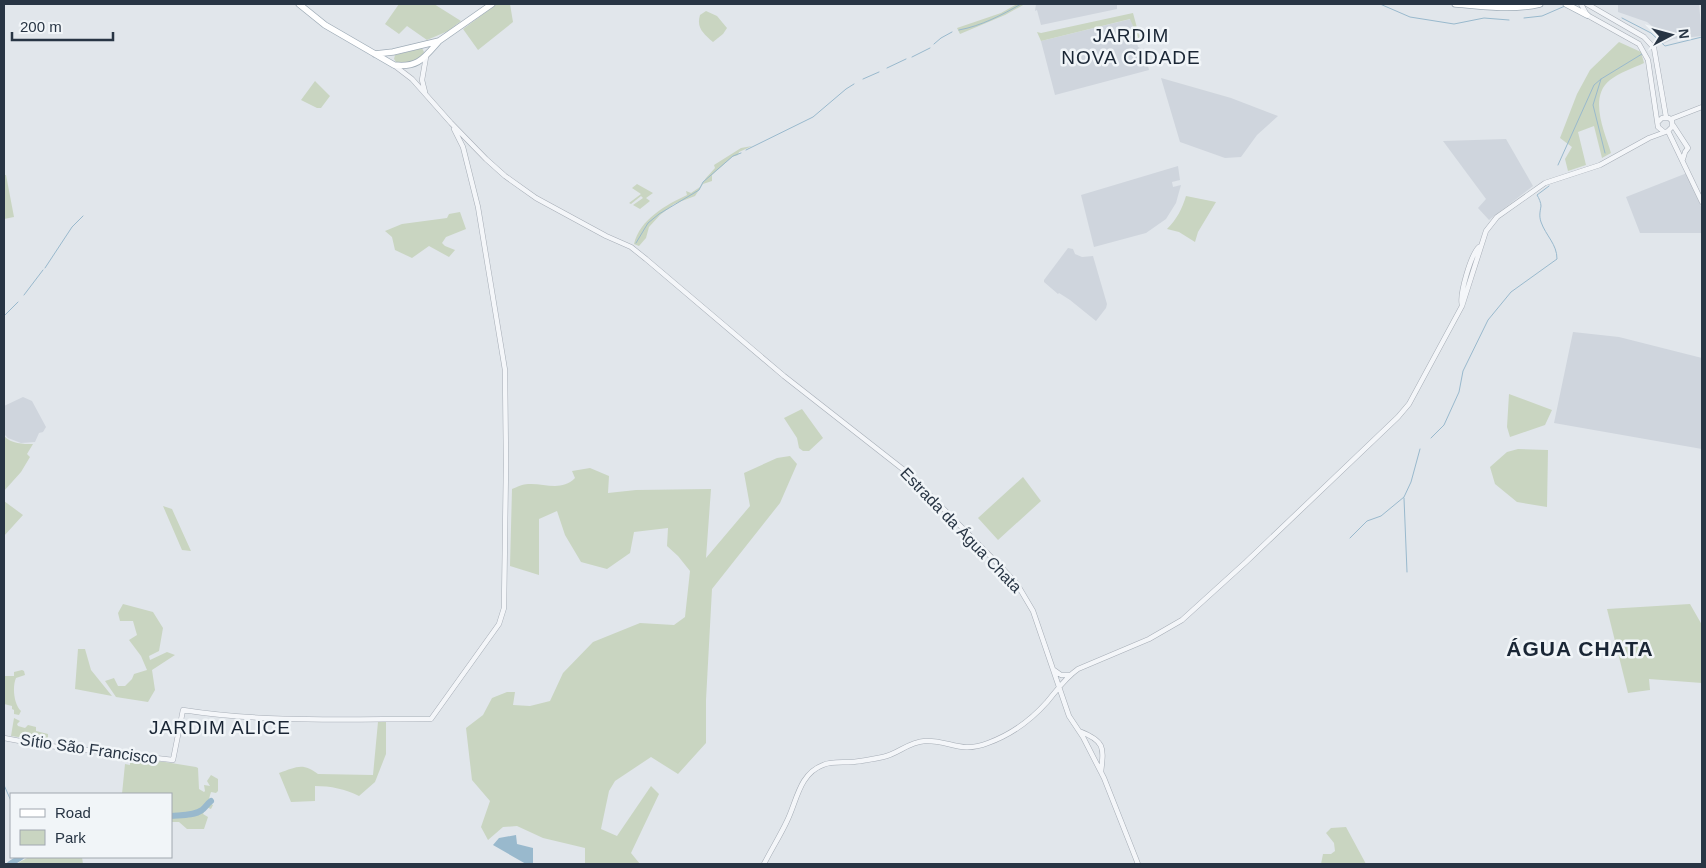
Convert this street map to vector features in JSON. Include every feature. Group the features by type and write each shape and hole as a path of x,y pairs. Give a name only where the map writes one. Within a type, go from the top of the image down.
{"main road":[{"path":"299,4 325,25 394,65 401,66 414,64 426,57 439,41 492,4"},
{"path":"1455,4 1504,8 1540,4"},
{"path":"1490,4 1526,4"},
{"path":"1566,4 1588,15"},
{"path":"375,54 424,46 439,41"},
{"path":"424,46 426,57"},
{"path":"393,52 394,65"}],"street":[{"path":"1581,4 1588,15 1641,47 1648,60 1658,124 1680,149 1686,149"},
{"path":"1587,4 1650,42 1656,55 1664,106 1686,149 1683,160"},
{"path":"425,94 422,73 426,57"},
{"name":"Estrada da Água Chata","path":"394,65 407,74 451,124 486,159 536,198 606,236 631,247 784,376 909,474 1017,584 1033,611 1069,716 1101,772 1138,864"},
{"path":"1655,107 1664,106"},
{"path":"764,864 788,820 801,785 819,767 830,763 886,757 909,744 923,741 932,741 962,748 982,746 1016,729 1040,709 1070,675 1090,663 1149,639 1182,620 1251,558 1398,417 1409,404 1462,306 1489,225 1535,188 1600,165 1649,138 1666,132 1671,121 1702,107"},
{"path":"1649,138 1662,118 1671,121"},
{"name":"Sítio São Francisco","path":"4,738 41,745 174,760 183,710 224,716 274,718 431,719 499,624 504,608 505,370 478,207 463,147 451,124"},
{"path":"1672,139 1702,202"},
{"path":"1053,669 1061,675 1070,675"},
{"path":"1049,699 1058,697 1063,700"},
{"path":"1078,731 1094,738 1102,745 1101,772"}],"shaded area":[{"path":"1036,4 1117,4 1117,9 1041,25 1037,10 1035,11"},
{"path":"1618,4 1699,4 1702,36 1673,39 1663,44 1657,30 1647,22 1618,12"},
{"path":"1131,19 1139,43 1137,43 1138,47 1144,50 1149,70 1055,95 1041,41"},
{"path":"1161,78 1231,98 1278,116 1257,135 1241,157 1225,158 1180,142"},
{"path":"1506,139 1533,186 1489,220 1478,208 1486,199 1443,141"},
{"path":"1178,166 1180,180 1172,182 1173,187 1181,185 1176,203 1166,219 1146,233 1094,247 1081,195"},
{"path":"1687,173 1702,209 1702,233 1640,233 1626,197"},
{"path":"1068,248 1073,249 1075,254 1082,257 1093,256 1107,304 1096,321 1044,282"},
{"path":"1573,332 1619,337 1702,358 1702,449 1554,423"},
{"path":"23,397 32,401 46,427 43,432 39,433 35,442 21,443 8,438 4,434 4,406"}],"green space":[{"path":"399,4 434,4 461,21 448,31 427,40 407,26 399,34 385,24"},
{"path":"497,4 510,4 513,22 478,50 463,29"},
{"path":"1017,4 1025,4 1005,15 960,34 957,28 1001,13"},
{"path":"706,11 717,16 727,28 713,42 704,33 699,24 700,15"},
{"path":"1133,13 1139,40 1130,19 1041,41 1037,32 1041,33"},
{"path":"1619,42 1641,52 1644,63 1610,80 1603,87 1599,105 1600,115 1611,153 1602,158 1594,126 1578,132 1586,165 1568,171 1565,159 1572,147 1560,138 1577,94 1590,70"},
{"path":"422,48 424,52 422,57 410,62 396,62 394,59 395,55"},
{"path":"315,81 330,96 321,108 301,100"},
{"path":"752,146 732,157 712,175 712,181 703,184 695,196 674,204 660,215 649,227 646,238 639,246 634,244 637,235 648,220 671,203 687,195 686,191 691,193 700,187 715,168 714,165 741,148"},
{"path":"4,175 6,175 14,217 4,219"},
{"path":"637,184 653,193 646,198 650,201 640,209 633,205 643,198 641,196 631,204 629,203 641,194 632,188"},
{"path":"1186,196 1216,202 1198,232 1195,242 1179,232 1167,229 1179,214"},
{"path":"460,212 466,229 446,237 442,243 455,250 449,257 429,246 412,258 395,250 392,237 385,231 402,224 447,218 449,214"},
{"path":"1509,394 1552,410 1545,425 1510,437 1507,427"},
{"path":"802,409 823,438 809,451 803,451 799,448 797,438 784,418"},
{"path":"4,436 21,444 33,444 27,454 30,457 21,472 4,491"},
{"path":"1518,449 1548,450 1547,507 1517,502 1495,484 1490,467 1507,452"},
{"path":"790,456 797,464 780,503 712,589 706,700 706,743 678,774 651,757 615,781 609,791 601,829 617,836 651,786 659,794 631,853 640,864 585,864 585,848 543,838 517,826 503,827 488,840 481,827 490,801 472,780 466,728 483,715 492,698 507,692 515,692 513,705 530,706 550,701 563,673 593,642 640,623 674,625 685,617 690,571 667,546 668,528 634,532 630,553 607,569 581,562 565,535 557,511 539,519 539,575 510,566 512,489 526,484 564,485 575,478 572,471 590,468 609,476 608,493 636,490 711,489 706,558 750,506 744,473 777,458"},
{"path":"1023,477 1041,501 998,540 978,518"},
{"path":"4,501 23,515 4,536"},
{"path":"163,506 172,509 191,551 182,550"},
{"path":"123,604 153,612 163,628 159,651 149,656 150,660 167,652 175,655 152,670 155,690 148,702 116,697 105,681 114,678 118,686 125,686 134,674 147,670 141,656 129,640 137,635 133,621 120,621 118,613"},
{"path":"1690,604 1702,625 1702,683 1649,679 1650,690 1628,693 1607,609"},
{"path":"78,649 85,649 91,670 112,696 75,689"},
{"path":"22,670 25,675 16,678 14,686 15,700 21,711 19,715 14,714 12,706 4,704 4,676 14,676 14,672"},
{"path":"14,718 20,721 17,724 18,726 25,728 28,725 36,727 36,731 48,734 48,738 46,741 11,736"},
{"path":"378,722 386,722 386,754 375,782 359,796 338,788 315,786 315,801 291,802 279,773 290,769 304,767 318,774 373,775"},
{"path":"130,759 196,767 198,768 199,789 204,792 204,785 210,786 207,781 211,775 218,779 218,791 216,793 211,792 208,802 213,805 211,809 206,807 203,814 208,817 204,829 187,829 179,822 172,822 172,793 122,793 125,764 130,765"},
{"path":"1346,827 1366,864 1321,864 1323,854 1331,854 1335,851 1334,843 1326,833 1331,828"},
{"path":"27,858 82,858 83,864 16,864"}],"water":[{"path":"516,835 517,844 533,848 533,864 526,864 493,845 499,838"}],"waterway":[{"path":"959,30 991,20 1021,4"},
{"path":"1380,4 1410,17 1454,24 1484,18 1509,20"},
{"path":"1524,18 1542,16 1565,6"},
{"path":"1622,18 1651,33 1665,46 1702,37"},
{"path":"934,44 952,32"},
{"path":"912,57 930,48"},
{"path":"1558,165 1594,85 1642,54"},
{"path":"887,68 906,59"},
{"path":"863,79 879,72"},
{"path":"1601,79 1593,105 1605,153"},
{"path":"746,150 813,117 854,84"},
{"path":"636,243 648,223 659,214 699,190 703,182 733,156 741,153"},
{"path":"1431,438 1444,425 1459,392 1463,371 1488,320 1511,292 1557,259 1553,244 1541,222 1541,205 1537,195 1549,186"},
{"path":"45,268 72,227 83,216"},
{"path":"24,295 43,270"},
{"path":"5,315 18,302"},
{"path":"1350,538 1367,521 1381,516 1404,497 1411,482 1420,449"},
{"path":"1404,498 1407,572"},
{"path":"4,785 10,799"},
{"path":"172,816 195,813 202,810 211,801"},
{"path":"10,864 19,858"}],"district":[{"name":"JARDIM NOVA CIDADE","path":"1131,46"},
{"name":"ÁGUA CHATA","path":"1580,648"},
{"name":"JARDIM ALICE","path":"220,727"}]}
